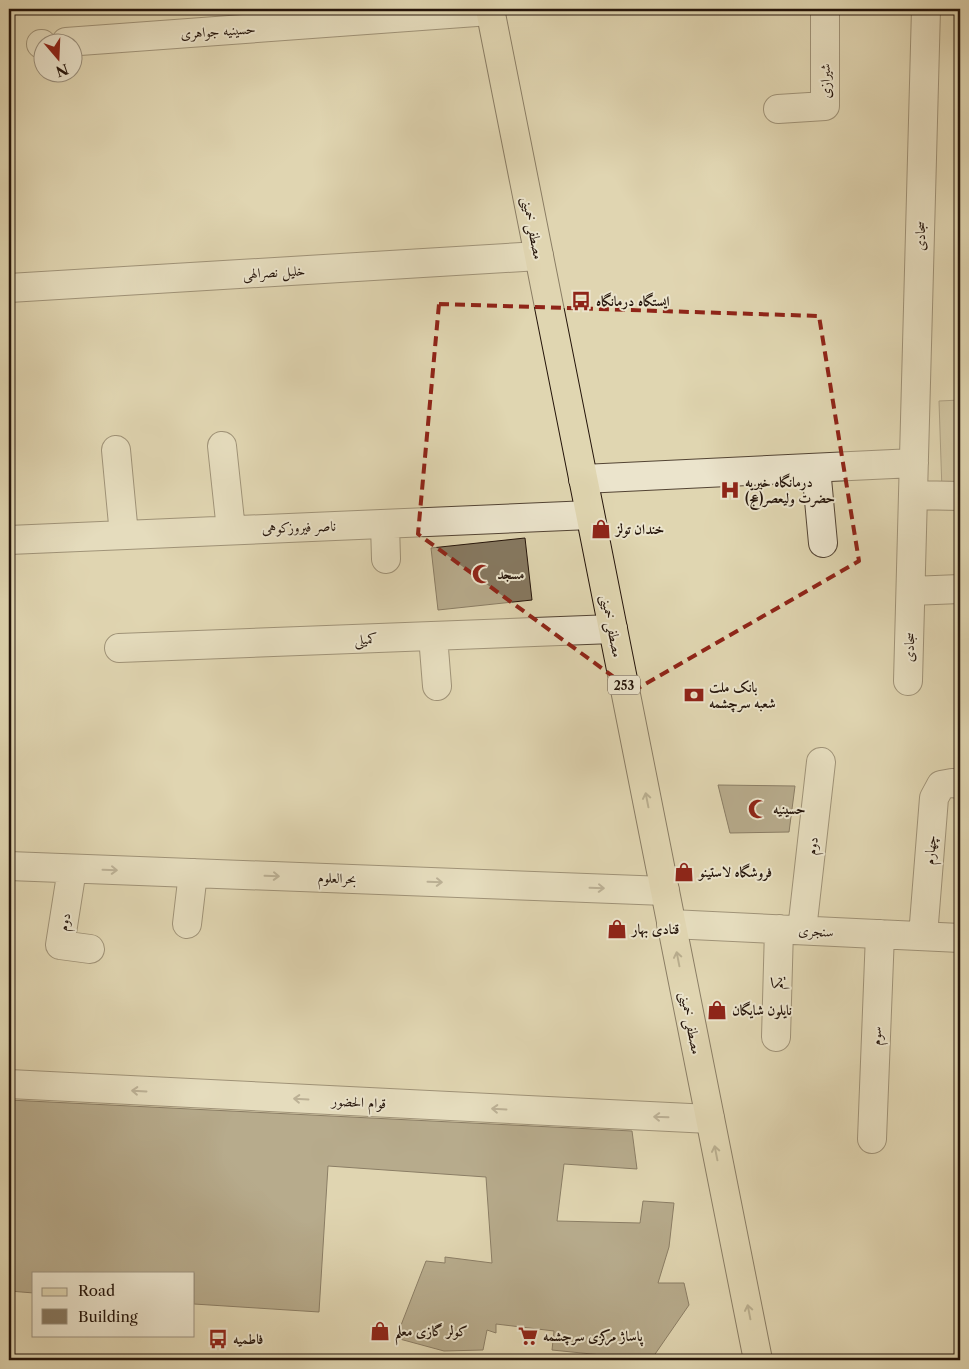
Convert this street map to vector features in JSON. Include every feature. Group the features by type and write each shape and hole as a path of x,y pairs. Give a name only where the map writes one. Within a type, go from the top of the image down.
{"main road":[{"name":"مصطفی خمینی","path":"490,10 758,1360"}],"street":[{"name":"شیرازی","path":"778,109 825,106 826,9"},
{"name":"سجادی","path":"908,681 926,9"},
{"name":"حسینیه جواهری","path":"82,39 196,21 490,10"},
{"name":"خلیل نصرالهی","path":"9,288 539,256"},
{"path":"222,446 231,530"},
{"path":"116,450 124,535"},
{"path":"583,479 914,463"},
{"path":"816,468 823,543"},
{"path":"913,495 960,496"},
{"name":"ناصر فیروزکوهی","path":"9,540 590,515"},
{"path":"385,524 386,559"},
{"path":"911,590 960,589"},
{"name":"کمیلی","path":"119,648 613,629"},
{"path":"433,636 438,686"},
{"name":"دوم","path":"791,930 821,762"},
{"name":"چهارم","path":"923,936 934,798 941,785 960,784"},
{"name":"بحرالعلوم","path":"9,866 665,890"},
{"name":"دوم","path":"72,869 60,945 90,949"},
{"path":"187,924 193,873"},
{"name":"سنجری","path":"671,924 960,938"},
{"name":"یکم","path":"776,1037 791,930"},
{"name":"سوم","path":"872,1139 880,934"},
{"name":"قوام الحضور","path":"9,1084 710,1119"}],"highlighted area":[{"path":"439,304 819,316 859,561 633,691 418,534"}],"shaded area":[{"path":"960,400 960,491 942,491 939,401"}],"building":[{"name":"مسجد","path":"525,538 532,600 438,610 431,548"},
{"name":"حسینیه","path":"718,785 795,786 789,832 730,833"},
{"path":"9,1100 632,1131 637,1169 564,1164 557,1221 640,1223 643,1201 674,1203 669,1247 658,1283 684,1283 689,1305 651,1360 552,1350 554,1331 496,1324 496,1333 487,1330 483,1350 444,1351 396,1338 426,1261 445,1263 445,1257 492,1263 486,1177 328,1166 319,1312 195,1304 195,1272 32,1272 32,1293 9,1291"}],"place":[{"name":"ایستگاه درمانگاه","path":"581,301"},
{"name":"درمانگاه خیریه حضرت ولیعصر(عج)","path":"730,490"},
{"name":"خندان تولز","path":"601,529"},
{"name":"مسجد","path":"482,574"},
{"name":"بانک ملت شعبه سرچشمه","path":"694,695"},
{"name":"حسینیه","path":"758,809"},
{"name":"فروشگاه لاستینو","path":"684,872"},
{"name":"قنادی بهار","path":"617,929"},
{"name":"نايلون شايگان","path":"717,1010"},
{"name":"کولر گازی معلم","path":"380,1331"},
{"name":"پاساژ مرکزی سرچشمه","path":"528,1336"},
{"name":"فاطمیه","path":"218,1339"}]}
